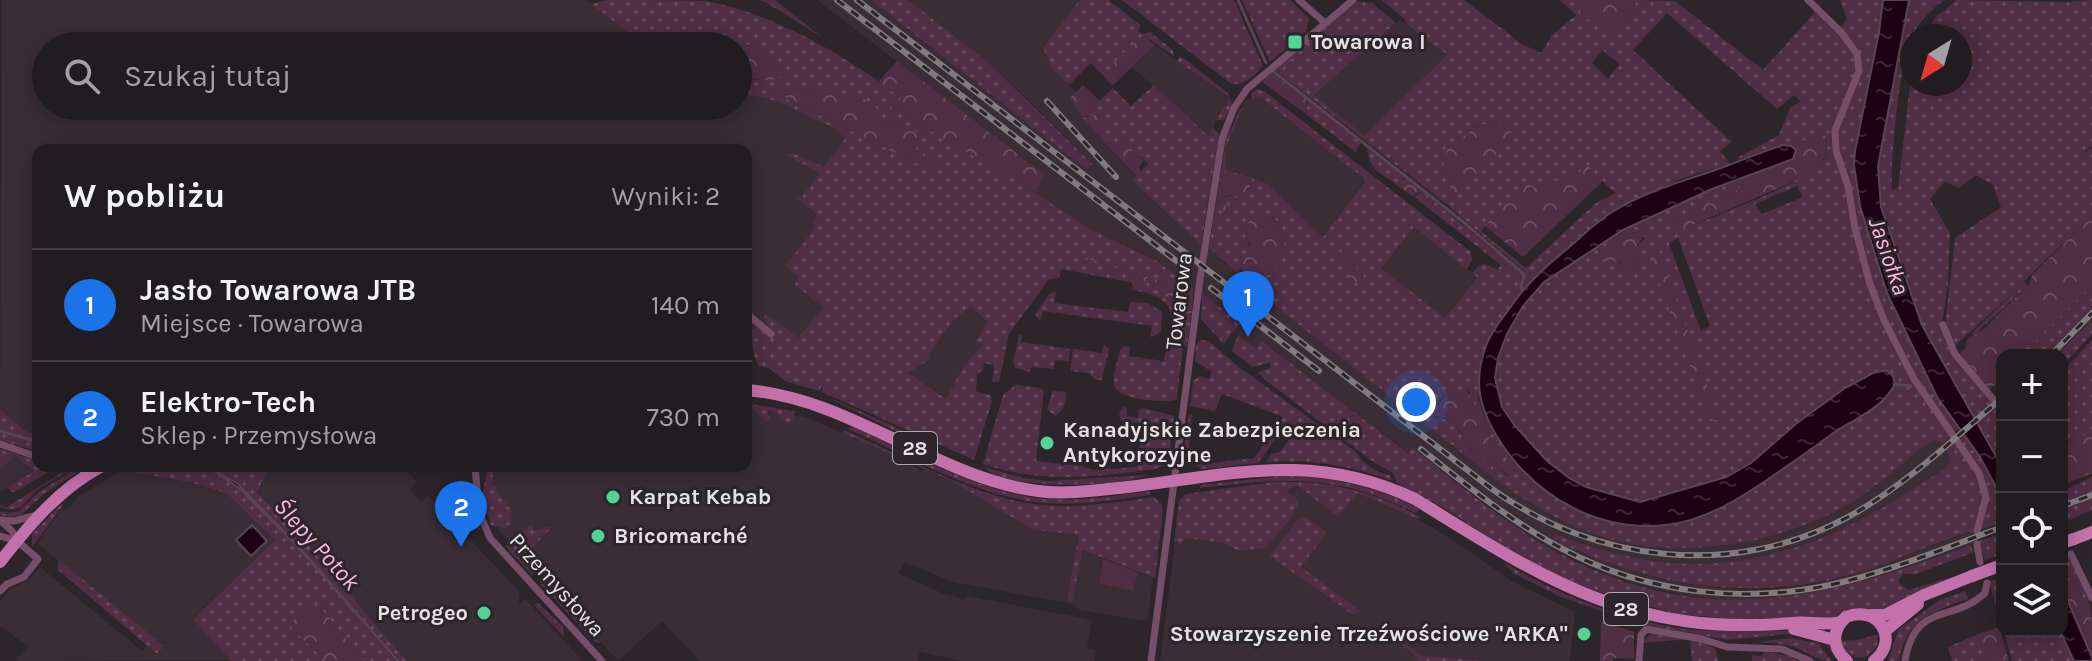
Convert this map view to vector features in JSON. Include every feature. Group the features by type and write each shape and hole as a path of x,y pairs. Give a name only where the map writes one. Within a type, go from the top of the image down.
{"main road":[{"name":"28","path":"752,391 804,400 974,474 1018,488 1062,493 1259,469 1308,469 1347,474 1415,499 1540,575 1614,606 1694,623 1736,627 1797,622 1826,625 1841,622 1854,614 1885,615 1932,592 1996,567"},
{"path":"0,562 39,514 92,472"},
{"path":"2068,541 2092,532"},
{"name":"28","path":"1885,631 1932,592"},
{"path":"1869,615 1878,620 1885,631 1886,646 1874,661"},
{"path":"1841,622 1835,640 1840,655 1847,661"},
{"name":"28","path":"1771,625 1835,640"}],"street":[{"path":"1299,0 1325,23"},
{"name":"Towarowa","path":"1151,661 1200,279 1225,129 1247,89 1353,0"},
{"path":"1808,0 1841,32 1857,54 1859,71 1835,130 1836,151 1848,186 1855,228 1870,284 1884,320 1914,379 1979,473 1986,497 1977,531"},
{"path":"752,318 771,334"},
{"path":"1943,325 1955,354 1993,399"},
{"path":"0,444 32,455"},
{"name":"Przemysłowa","path":"477,472 479,512 490,538 602,661"},
{"path":"0,520 14,521 39,514"},
{"path":"0,520 12,531 17,541 38,559 24,577 10,582 0,591"},
{"path":"0,536 17,541"},
{"path":"1977,544 1980,562"},
{"path":"2071,554 2092,598"},
{"path":"1905,661 1909,642 1926,621 1972,602 1985,593 1987,583"},
{"path":"1639,661 1641,633 1645,629 1702,639 1727,647 1779,648 1810,661"}],"shaded area":[{"path":"2,0 586,0 628,32 32,32 32,120 752,120 752,54 1034,191 1045,175 817,0 871,0 1087,170 1092,164 986,60 908,0 1080,0 1043,47 1051,68 1076,92 1070,98 1099,136 1222,261 1450,444 1534,506 1605,537 1675,547 1713,546 1791,531 1823,518 1935,441 1943,442 1949,453 1950,460 1945,468 1898,501 1863,520 1791,550 1714,564 1679,563 1610,553 1556,533 1580,553 1648,576 1743,590 1808,585 1865,570 1975,530 1975,543 1836,589 1766,600 1726,600 1684,595 1611,576 1554,550 1520,530 1413,448 1409,453 1262,341 1256,349 1233,332 1239,323 1157,261 1090,229 1039,196 1063,251 926,437 821,380 752,329 752,144 32,144 32,433 24,430 0,409"},
{"path":"1400,20 1447,55 1364,135 1314,95"},
{"path":"1155,45 1230,99 1216,120 1210,138 1132,67"},
{"path":"1261,98 1366,179 1323,237 1268,184 1226,170 1226,146 1245,100"},
{"path":"1414,227 1477,277 1445,319 1382,270"},
{"path":"2092,305 2092,322 2065,349 2049,349"},
{"path":"752,405 808,418 907,461 922,472 924,469 954,482 1040,531 1080,535 1073,601 1082,550 1153,578 1148,619 1144,621 1080,610 1072,604 954,582 904,562 899,574 942,593 1092,620 1087,648 1096,650 1094,661 962,661 920,652 917,661 700,661 662,621 618,661 490,520 486,489 491,472 752,472"},
{"path":"14,456 34,472 0,492 0,470"},
{"path":"132,472 193,483 226,493 275,540 193,618 232,660 15,661 29,647 0,626 0,602 10,589 28,580 41,568 142,651 147,646 157,654 163,646 37,543 62,509 70,507 77,497 114,475"},
{"path":"267,472 408,472 417,482 410,490 421,502 428,496 519,591 519,604 525,599 583,661 406,661 313,550 257,491"},
{"path":"1310,484 1357,492 1409,514 1513,582 1575,612 1570,661 1160,661 1176,535 1199,493"}],"green space":[{"path":"608,0 706,1 783,26 834,53 902,98 892,109 996,167 1090,229 1157,261 1189,285 1190,290 1083,258 1148,282 1191,317 1187,346 1183,346 1177,399 1155,401 1136,398 1120,393 1114,380 1120,350 1125,346 1130,347 1129,356 1164,361 1171,323 1167,305 1149,294 1132,290 1133,283 1061,269 1059,278 1049,279 1009,334 999,382 992,382 994,365 984,363 983,370 977,374 976,391 990,395 992,401 974,460 822,392 822,386 819,391 785,381 769,368 758,366 752,329 757,326 772,331 764,318 766,314 798,338 823,307 795,285 798,276 785,266 812,232 817,214 795,197 802,197 820,173 786,155 793,153 824,167 845,139 830,126 777,101 752,96 752,81 779,77 787,70 752,44 752,32 628,32 591,4","holes":["817,88 881,118 903,125 903,129 920,142 915,150 924,154 934,171 782,97 779,89","971,307 988,322 976,340 976,343 984,344 965,364 946,399 908,373 929,360 931,351 953,320"]},
{"path":"760,0 775,0 823,38 767,3"},
{"path":"871,0 908,0 986,60 1092,164 1087,170"},
{"path":"1080,0 1108,0 1141,25 1138,31 1142,34 1150,32 1173,50 1174,56 1143,35 1115,68 1110,83 1091,63 1069,85 1051,68 1043,47"},
{"path":"1122,0 1234,0 1263,66 1244,82 1230,83"},
{"path":"1242,0 1290,0 1309,18 1306,31 1270,62"},
{"path":"1381,0 1464,0 1522,44 1541,53 1552,35 1576,15 1560,0 1589,0 1581,13 1626,24 1637,0 1675,1 1763,70 1815,12 1829,23 1855,54 1856,74 1832,134 1832,151 1846,187 1882,319 1952,436 1943,443 1935,441 1925,445 1871,489 1825,517 1764,538 1698,548 1665,548 1603,537 1549,514 1500,483 1259,293 1209,248 1226,140 1240,109 1243,108 1226,146 1226,170 1221,178 1218,203 1228,207 1223,198 1249,191 1252,178 1268,184 1323,237 1366,180 1261,98 1252,99 1251,94 1257,89 1264,91 1471,252 1472,261 1466,269 1414,227 1382,269 1445,318 1477,278 1472,273 1479,265 1485,264 1497,270 1501,265 1414,197 1422,191 1522,274 1525,272 1446,204 1275,70 1357,1 1372,3 1396,23 1314,95 1364,135 1447,55 1406,24 1404,18","holes":["1667,13 1777,109 1794,95 1801,101 1790,108 1779,135 1738,160 1783,145 1791,146 1819,134 1825,136 1826,154 1814,169 1799,179 1681,230 1673,220 1738,190 1743,182 1741,177 1623,230 1627,234 1641,231 1645,238 1635,249 1640,265 1623,265 1615,261 1621,231 1550,277 1520,310 1503,341 1496,374 1497,390 1506,412 1526,439 1563,473 1603,494 1641,502 1681,493 1740,470 1845,388 1890,394 1871,410 1755,486 1693,517 1668,525 1510,456 1483,414 1489,438 1508,461 1510,472 1507,476 1473,456 1454,421 1434,417 1439,401 1447,393 1469,391 1460,407 1469,412 1475,410 1497,326 1523,289 1609,214 1683,178 1730,164 1720,151 1732,142 1633,50","1602,50 1620,64 1608,78 1592,63","1499,122 1454,194 1447,179 1444,159 1476,126","1587,166 1615,193 1596,203 1526,268 1481,231 1542,190 1551,188 1568,172 1580,173","1797,186 1803,197 1762,214 1755,204","1272,216 1279,224 1284,240 1281,256 1267,280 1246,277 1239,271 1250,249 1245,231","1678,238 1710,326 1701,331 1669,243"]},
{"path":"1589,0 1637,0 1626,24 1608,36 1580,12"},
{"path":"1840,0 1883,0 1854,166 1860,206 1887,293 1937,397 1960,428 1954,433 1921,386 1891,329 1872,283 1838,153 1837,129 1861,70 1840,28 1847,19"},
{"path":"1909,0 1945,0 1920,24 1905,24"},
{"path":"1957,0 2092,0 2092,146 2081,154 2092,148 2092,216 2024,281 2027,286 1973,336 1971,334 2020,286 1954,347 1945,326 1955,238 2001,207 1993,185 1976,175 1959,188 1945,181 1930,199 1950,233 1942,326 1963,368 1996,405 1996,456 1922,325 1881,207 1878,166 1900,48 1900,92 1892,190 1898,188 1909,96 1972,96 1972,24 1931,24"},
{"path":"1143,35 1155,45 1113,85 1110,83 1115,61"},
{"path":"752,44 787,70 786,74 771,80 752,79"},
{"path":"1180,57 1229,94 1232,104 1224,120 1216,120 1230,98 1177,61"},
{"path":"897,61 1045,175 1035,192 891,108 902,98 879,81"},
{"path":"1272,73 1308,101 1306,114 1262,82"},
{"path":"826,85 829,91 868,102 884,120 904,125 904,130 919,132 921,139 915,150 935,158 934,172 778,94 779,89"},
{"path":"1083,85 1100,101 1082,117 1070,98"},
{"path":"1154,85 1209,137 1212,127 1219,134 1201,245 1132,180 1148,164 1143,158 1131,154 1127,142 1106,144 1099,136 1106,128 1099,114 1082,117 1113,88 1131,106"},
{"path":"1308,101 1361,143 1357,153 1306,114"},
{"path":"1098,114 1107,122 1099,136 1083,118"},
{"path":"1499,122 1510,130 1514,138 1454,195 1443,159 1447,150 1477,126"},
{"path":"1819,134 1825,136 1826,152 1811,174 1681,230 1671,230 1673,220 1738,190 1743,183 1741,177 1793,159 1796,150 1791,146"},
{"path":"1127,142 1132,148 1131,154 1145,160 1139,166 1141,172 1137,176 1106,144"},
{"path":"1367,148 1406,178 1402,178 1398,186 1381,174 1370,162"},
{"path":"1587,165 1603,181 1523,257 1485,226 1525,184 1545,187 1568,172 1580,172"},
{"path":"1226,170 1252,178 1247,196 1240,198 1230,195 1223,198 1229,211 1222,211 1219,190"},
{"path":"1406,178 1422,191 1412,196 1398,186 1400,180"},
{"path":"1260,213 1274,218 1278,223 1285,245 1281,263 1266,281 1251,278 1240,268 1251,244 1245,237 1247,224"},
{"path":"2092,216 2092,290 2089,288 2028,349 1996,349 1996,385 1988,392 1958,355 1966,347 1967,340 1985,328 2030,283 2032,275"},
{"path":"1623,230 1628,234 1642,231 1646,234 1636,247 1640,265 1634,276 1628,274 1620,262 1598,259 1601,249 1617,239"},
{"path":"1658,247 1719,420 1710,421 1647,249"},
{"path":"1335,249 1348,256 1364,277 1358,284 1344,269"},
{"path":"1063,251 1190,290 1189,285 1194,288 1191,317 1148,282"},
{"path":"2090,287 2092,308 2052,349 2028,349"},
{"path":"1056,291 1054,303 1128,312 1130,302 1148,303 1162,312 1161,330 1150,337 1152,326 1043,311 1040,321 1035,314 1049,294"},
{"path":"1202,294 1240,323 1224,344 1201,319"},
{"path":"2092,320 2092,334 2068,360 2068,349 2063,349"},
{"path":"1019,335 1022,335 1021,342 1070,349 1069,361 1055,360 1054,369 1031,367 1030,372 1015,368 1013,363"},
{"path":"1238,335 1256,349 1262,341 1408,453 1413,448 1536,540 1609,576 1662,592 1713,599 1763,599 1864,580 1970,545 1974,552 1916,574 1903,574 1899,579 1900,585 1909,590 1952,577 1923,589 1887,610 1850,610 1833,619 1731,619 1679,614 1619,599 1561,578 1513,553 1447,510 1397,483 1393,473 1375,463 1265,380 1258,372 1270,368 1270,363 1252,367 1232,351"},
{"path":"1200,340 1209,341 1235,364 1356,452 1370,466 1390,475 1393,481 1331,465 1266,462 1271,454 1280,452 1289,440 1280,433 1258,463 1202,469 1186,460 1184,446 1189,415 1192,414 1189,447 1205,464 1254,458 1283,417 1222,394 1215,411 1190,406 1193,381 1199,376 1209,379 1212,372 1195,361 1196,345"},
{"path":"2092,340 2092,433 2070,439 2068,444 2068,421 2068,366"},
{"path":"1104,344 1109,349 1102,380 1095,380 1089,373 1070,371 1073,349 1102,353"},
{"path":"1015,385 1044,391 1036,461 1083,466 1092,470 1137,467 1142,424 1121,420 1119,413 1123,407 1127,408 1127,416 1138,418 1139,409 1143,408 1174,416 1168,463 1155,469 1068,477 1026,474 983,464 1003,395"},
{"path":"1053,391 1066,392 1064,406 1055,416 1047,409"},
{"path":"1466,391 1470,394 1461,407 1472,412 1479,399 1489,438 1511,463 1510,472 1515,479 1499,469 1493,470 1493,465 1473,456 1469,447 1464,445 1463,436 1454,421 1431,415 1447,393"},
{"path":"835,400 917,437 903,435"},
{"path":"752,404 795,412 792,421 787,423 770,410 767,413 771,418 766,422"},
{"path":"0,409 24,430 32,433 32,450 0,440"},
{"path":"854,427 947,471 1021,495 1070,500 1144,492 1150,492 1150,495 1063,504 1010,497 938,471 846,428"},
{"path":"844,430 958,482 1026,503 1074,506 1154,497 1163,511 1155,578 1082,550 1073,602 1067,601 1079,535 1033,530 954,482 843,433"},
{"path":"2092,433 2092,473 2068,483 2068,444 2078,434 2089,436"},
{"path":"1965,435 1996,487 1996,524 1980,530 1988,496 1959,440"},
{"path":"1955,441 1975,471 1984,495 1975,530 1866,570 1826,580 1787,587 1747,588 1667,580 1628,570 1553,539 1555,533 1610,552 1661,562 1711,563 1759,557 1805,544 1852,524 1898,499 1945,468 1950,460 1946,448"},
{"path":"0,449 32,459 32,470 14,456 0,470"},
{"path":"984,467 1023,478 1049,481 1148,475 1090,484 1038,483 995,475"},
{"path":"32,472 48,472 15,492 8,487"},
{"path":"66,472 38,489 21,507 9,510 0,505 7,507"},
{"path":"71,472 78,472 46,492 22,514 11,517 0,515 0,511 19,511 39,492"},
{"path":"132,472 213,472 242,490 234,481 215,472 267,472 257,492 313,550 406,661 398,661 295,542 396,661 366,661 317,604 292,629 326,661 231,661 193,619 275,540 226,493 193,483"},
{"path":"487,472 494,472 491,485 497,487 496,491 512,511 511,523 505,529 491,525 482,497"},
{"path":"1289,475 1356,485 1419,509 1416,513 1360,491 1310,482 1259,482 1200,488 1200,485"},
{"path":"2092,477 2092,492 2068,500 2068,488"},
{"path":"1274,482 1312,483 1350,489 1386,500 1420,517 1418,519 1357,493 1338,517 1299,486 1294,486 1287,491 1293,497 1299,491 1295,498 1299,503 1266,548 1238,551 1225,543 1186,538 1181,545 1174,541 1179,501 1185,494"},
{"path":"451,492 470,499 481,532 472,523 471,511"},
{"path":"2092,498 2092,510 2068,520 2068,507"},
{"path":"64,504 32,547 32,534"},
{"path":"1303,516 1327,532 1301,567 1362,612 1352,614 1270,556"},
{"path":"532,525 534,530 553,526 524,556 537,570 532,575 506,547 510,538"},
{"path":"1996,535 1996,556 1985,560 1979,541"},
{"path":"2068,556 2087,596 2092,622 2075,580 2068,580"},
{"path":"1103,559 1138,572 1133,591 1099,583"},
{"path":"59,560 164,646 157,654 57,569"},
{"path":"1502,562 1568,595 1661,625 1718,631 1789,631 1819,638 1825,642 1830,648 1838,661 1825,643 1809,637 1788,634 1728,640 1635,623 1559,596 1517,575"},
{"path":"1996,579 1996,605 1989,582"},
{"path":"542,580 601,643 595,642 541,585"},
{"path":"2068,580 2075,580 2092,622 2092,657 2068,602"},
{"path":"1965,591 1968,599 1923,619 1908,636 1899,661 1888,661 1898,630 1940,600"},
{"path":"310,602 317,604 366,661 326,661 292,629 292,622"},
{"path":"538,603 563,627 564,637 534,605"},
{"path":"1601,621 1634,632 1634,659 1600,661"},
{"path":"1996,628 1996,637 2002,637 2009,661 1985,661 1978,634"},
{"path":"1651,634 1690,639 1642,643"},
{"path":"1878,634 1877,646 1868,656 1858,658 1845,650 1841,641 1857,640"},
{"path":"1978,634 1985,661 1952,661 1948,647"},
{"path":"2006,637 2063,637 2074,661 2012,661"},
{"path":"1398,638 1420,655 1479,661 1420,661 1412,658 1414,654 1396,641"},
{"path":"1791,638 1818,643 1832,661 1787,645 1758,642"},
{"path":"1690,639 1702,642 1716,650 1718,661 1692,661"},
{"path":"1765,652 1790,656 1797,661 1752,661 1752,655 1762,656"}],"water":[{"name":"Jasiołka","path":"1883,0 1909,0 1905,24 1900,24 1900,48 1878,166 1881,207 1922,325 1996,456 1996,487 1980,457 1937,397 1887,293 1860,206 1855,151"},
{"path":"1783,145 1796,150 1793,159 1712,189 1623,230 1544,282 1523,306 1498,358 1495,378 1502,407 1547,461 1569,478 1586,487 1640,502 1726,477 1751,463 1797,423 1845,388 1873,373 1886,370 1893,376 1895,384 1890,393 1868,412 1753,489 1720,508 1684,522 1641,526 1617,523 1594,517 1552,495 1516,463 1501,443 1483,408 1479,373 1494,330 1537,275 1609,214 1650,193"},
{"path":"215,472 238,484 302,550 398,661 293,542 239,488"},
{"path":"252,525 267,541 251,556 236,540"},
{"path":"2068,602 2092,657 2092,661 2074,661 2063,637 2068,637"}],"waterway":[{"path":"1238,0 1266,63"},
{"path":"1274,72 1525,275 1522,291"},
{"path":"1894,384 1911,386"},
{"name":"Ślepy Potok","path":"0,431 32,440"}],"railway":[{"path":"837,0 1183,266"},
{"path":"857,0 1492,489 1532,514 1575,533 1620,547 1666,554 1712,555 1759,549 1804,537 1869,505 1928,461 1996,403"},
{"path":"1047,101 1116,177"},
{"path":"1211,288 1319,371"},
{"path":"2057,349 2092,313"},
{"path":"1421,449 1505,513 1559,547 1627,576 1700,591 1737,594 1811,589 1906,563 1996,529"},
{"path":"2068,504 2092,495"}],"place":[{"name":"Towarowa I","path":"1295,42"},
{"name":"Jasło Towarowa JTB","path":"1248,337"},
{"name":"Kanadyjskie Zabezpieczenia Antykorozyjne","path":"1047,443"},
{"name":"Karpat Kebab","path":"613,497"},
{"name":"Bricomarché","path":"598,536"},
{"name":"Elektro-Tech","path":"461,547"},
{"name":"Petrogeo","path":"484,613"},
{"name":"Stowarzyszenie Trzeźwościowe \"ARKA\"","path":"1584,634"}]}
